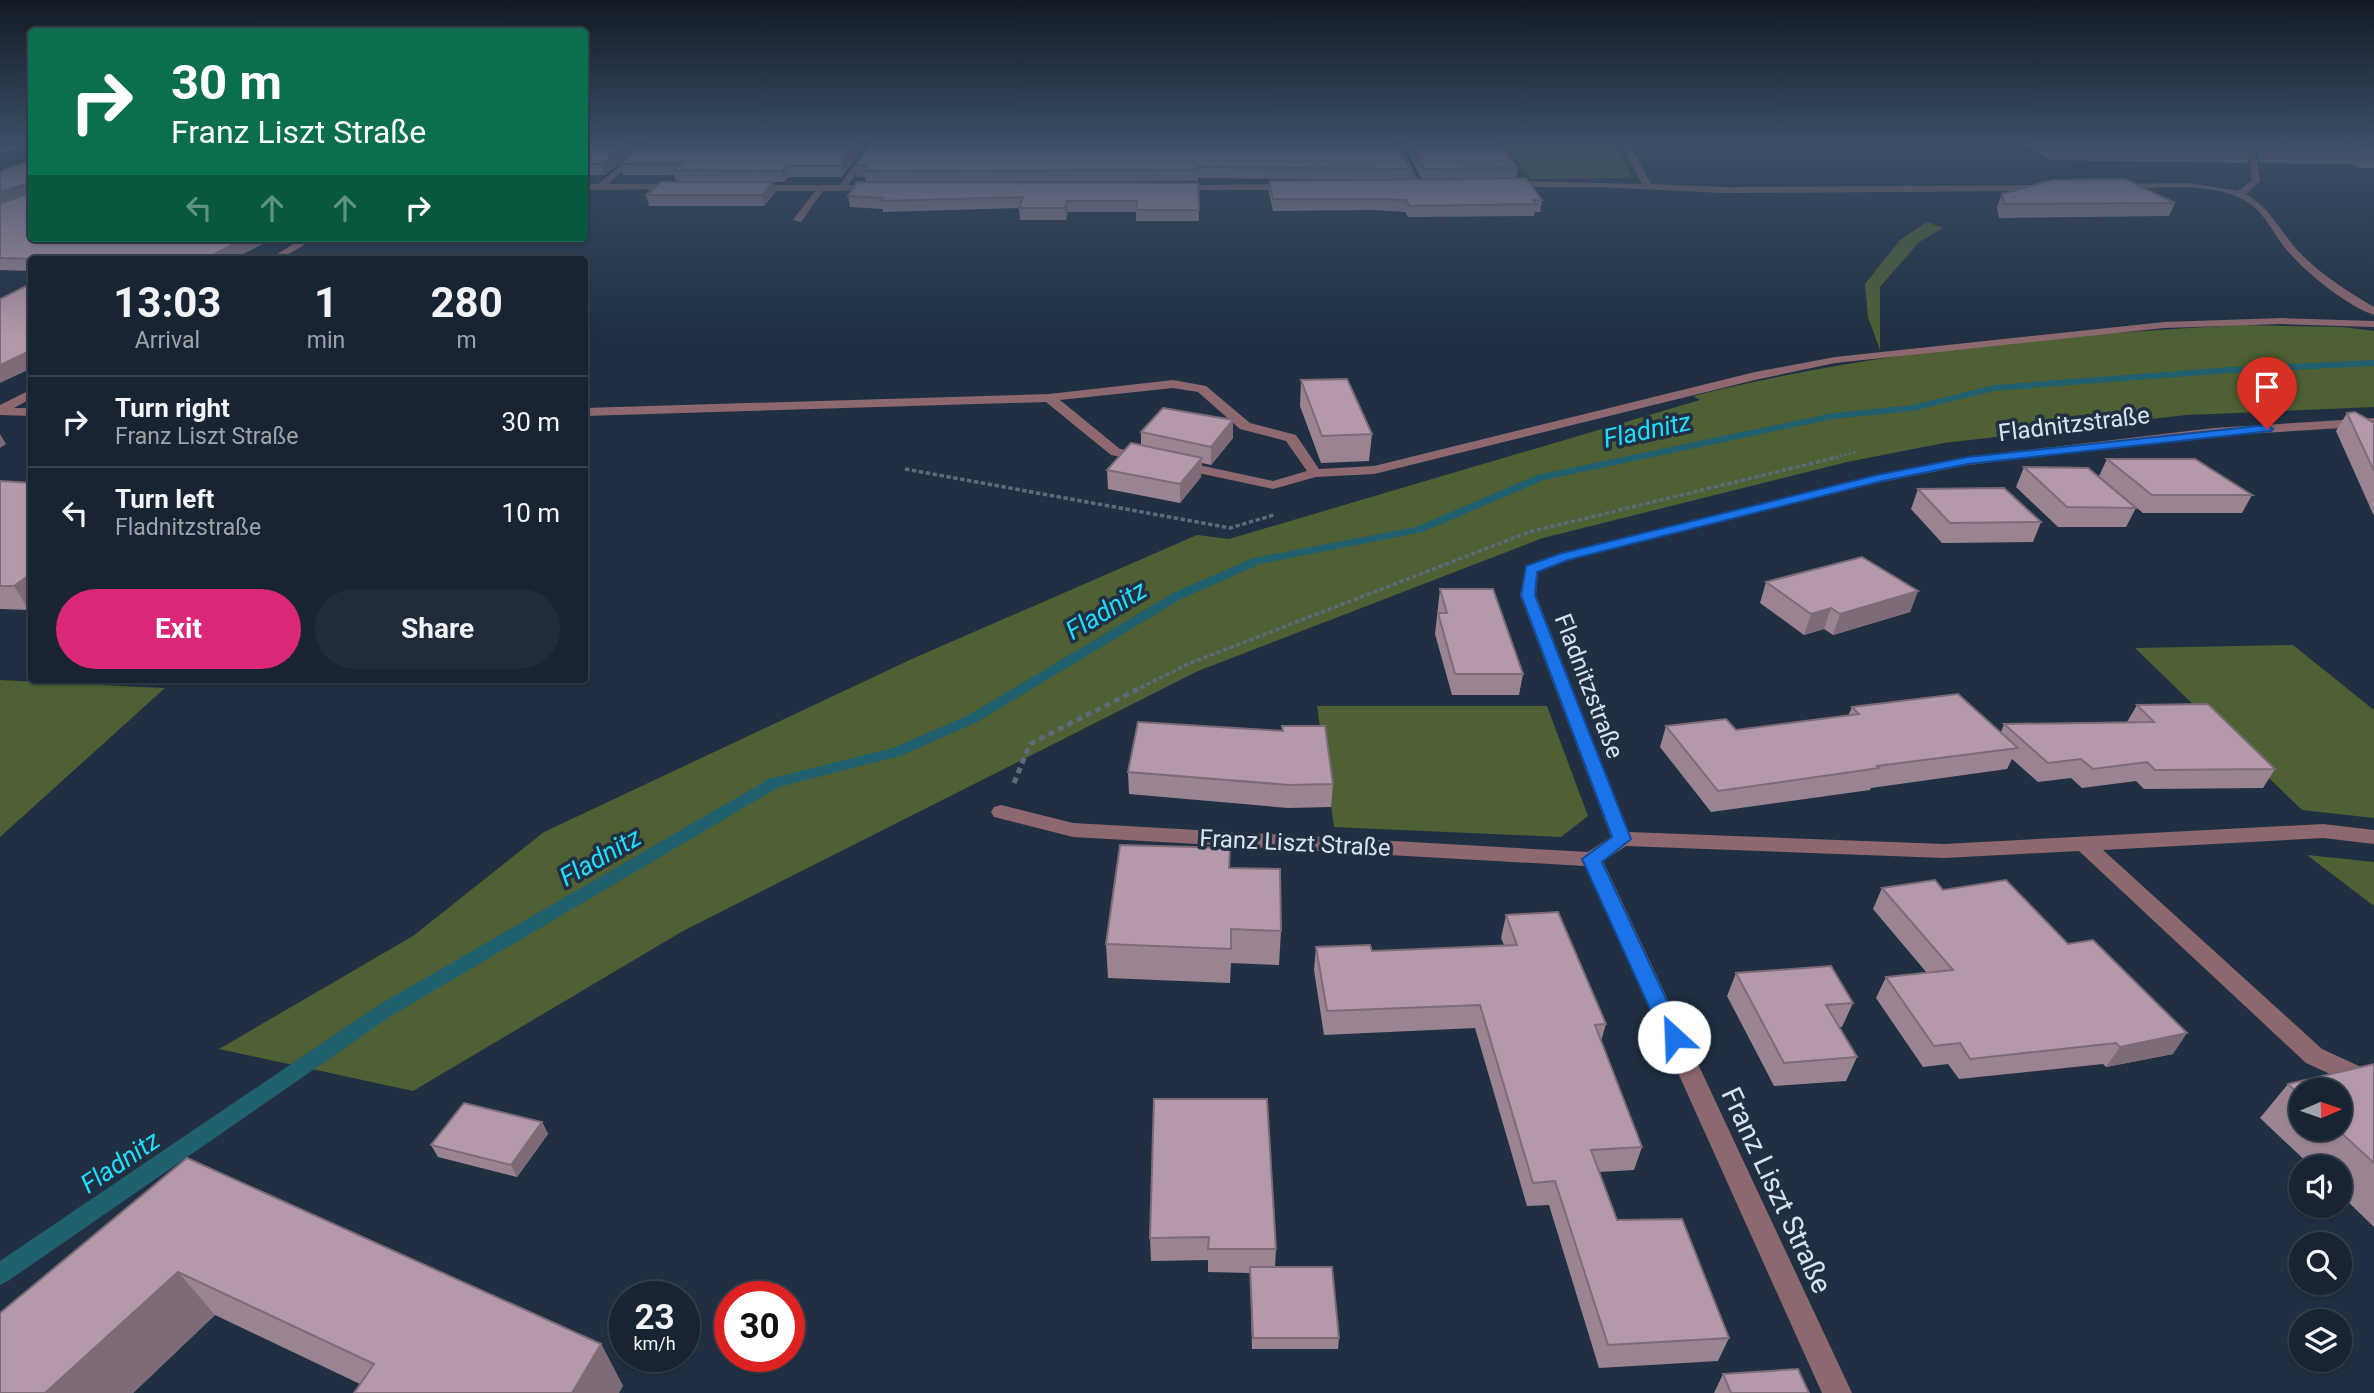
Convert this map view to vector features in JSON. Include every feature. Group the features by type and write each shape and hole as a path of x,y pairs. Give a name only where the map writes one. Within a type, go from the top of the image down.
{"street":[{"path":"798,220 807,208"},
{"path":"2259,208 2293,251 2323,280 2374,312"},
{"path":"279,256 303,242"},
{"path":"1049,398 1116,452 1273,485 1315,473 1374,470 1755,376 1847,359 2164,325 2257,321 2374,324"},
{"path":"588,412 1049,398 1173,384 1202,389 1245,426 1291,438 1315,473"},
{"path":"0,411 28,395"},
{"path":"0,411 28,412"},
{"name":"Fladnitzstraße","path":"1622,839 1528,595 1531,569 1564,557 1877,479 1968,461 2214,432 2374,422"},
{"name":"Franz Liszt Straße","path":"1001,812 1073,830 1592,859 1838,1393"},
{"path":"1592,859 1622,839 1944,851 2323,831 2374,837"},
{"path":"2084,844 2314,1056 2374,1084"}],"path":[{"path":"905,469 1230,528 1281,513"},
{"path":"1001,812 1030,744 1188,664 1530,532"}],"green space":[{"path":"1927,222 1943,228 1919,242 1880,287 1880,350 1868,317 1865,284 1900,240"},
{"path":"2241,325 2342,327 2374,331 2374,407 2186,415 1944,443 1847,462 1543,538 1198,671 683,931 413,1091 219,1049 413,936 544,832 914,658 1197,535 1229,539 1700,400 1693,396 1760,380 1965,347"},
{"path":"2293,645 2374,710 2374,818 2302,810 2135,648"},
{"path":"0,680 165,688 0,837"},
{"path":"1317,706 1547,706 1588,816 1561,837 1334,827"},
{"path":"2307,855 2374,862 2374,906"}],"building":[{"path":"0,208 28,208 28,242 237,242 211,256 0,258"},
{"path":"1199,208 1199,210 1136,210"},
{"path":"28,285 28,352 0,365 0,299"},
{"path":"1347,379 1372,434 1322,436 1301,380"},
{"path":"1163,408 1233,420 1211,447 1141,432"},
{"path":"2355,412 2374,423 2374,471 2347,413"},
{"path":"1131,443 1202,458 1180,484 1107,470"},
{"path":"2107,459 2195,459 2252,495 2152,495"},
{"path":"2024,467 2088,468 2136,508 2067,507"},
{"path":"0,481 28,483 28,576 14,586 0,586"},
{"path":"2004,488 2041,522 1950,523 1918,489"},
{"path":"1862,557 1918,591 1840,614 1831,608 1811,614 1766,582"},
{"path":"1440,589 1493,589 1523,674 1455,674 1438,613 1447,613"},
{"path":"1958,694 2018,748 1877,766 1879,768 1718,791 1666,726 1726,719 1736,730 1859,714 1852,707"},
{"path":"2208,704 2275,769 2155,770 2147,762 2093,769 2081,759 2048,763 2004,724 2154,722 2137,705"},
{"path":"1138,722 1283,731 1282,726 1325,726 1333,784 1289,785 1128,772"},
{"path":"1120,845 1230,848 1229,868 1280,869 1281,931 1231,929 1231,949 1106,944"},
{"path":"1935,880 1943,890 2006,880 2068,944 2093,940 2187,1033 2120,1047 2116,1043 1970,1059 1960,1043 1934,1046 1886,977 1953,970 1882,888"},
{"path":"1558,912 1606,1024 1595,1025 1642,1147 1591,1150 1617,1220 1682,1219 1729,1338 1608,1345 1555,1181 1533,1183 1480,1005 1327,1011 1316,947 1370,945 1372,951 1517,945 1506,915"},
{"path":"1831,966 1853,1003 1826,1005 1857,1057 1784,1063 1736,973"},
{"path":"2374,1064 2374,1163 2350,1141 2352,1078 2314,1078"},
{"path":"1154,1099 1267,1099 1276,1249 1208,1249 1209,1237 1150,1238"},
{"path":"464,1103 542,1122 511,1165 431,1145"},
{"path":"187,1158 601,1344 572,1393 354,1393 374,1364 178,1272 45,1393 0,1393 0,1313"},
{"path":"1250,1267 1332,1267 1339,1338 1253,1338"},
{"path":"1798,1369 1809,1393 1731,1393 1723,1374"}],"waterway":[{"name":"Fladnitz","path":"0,1274 384,1011 774,783 898,752 972,719 1177,596 1257,561 1419,530 1541,477 1833,416 1913,408 1994,388 2230,370 2374,363"}],"route":[{"path":"1674,1037 1592,859 1622,839 1528,595 1531,569 1564,557 1877,479 1968,461 2214,432 2267,429"}]}
